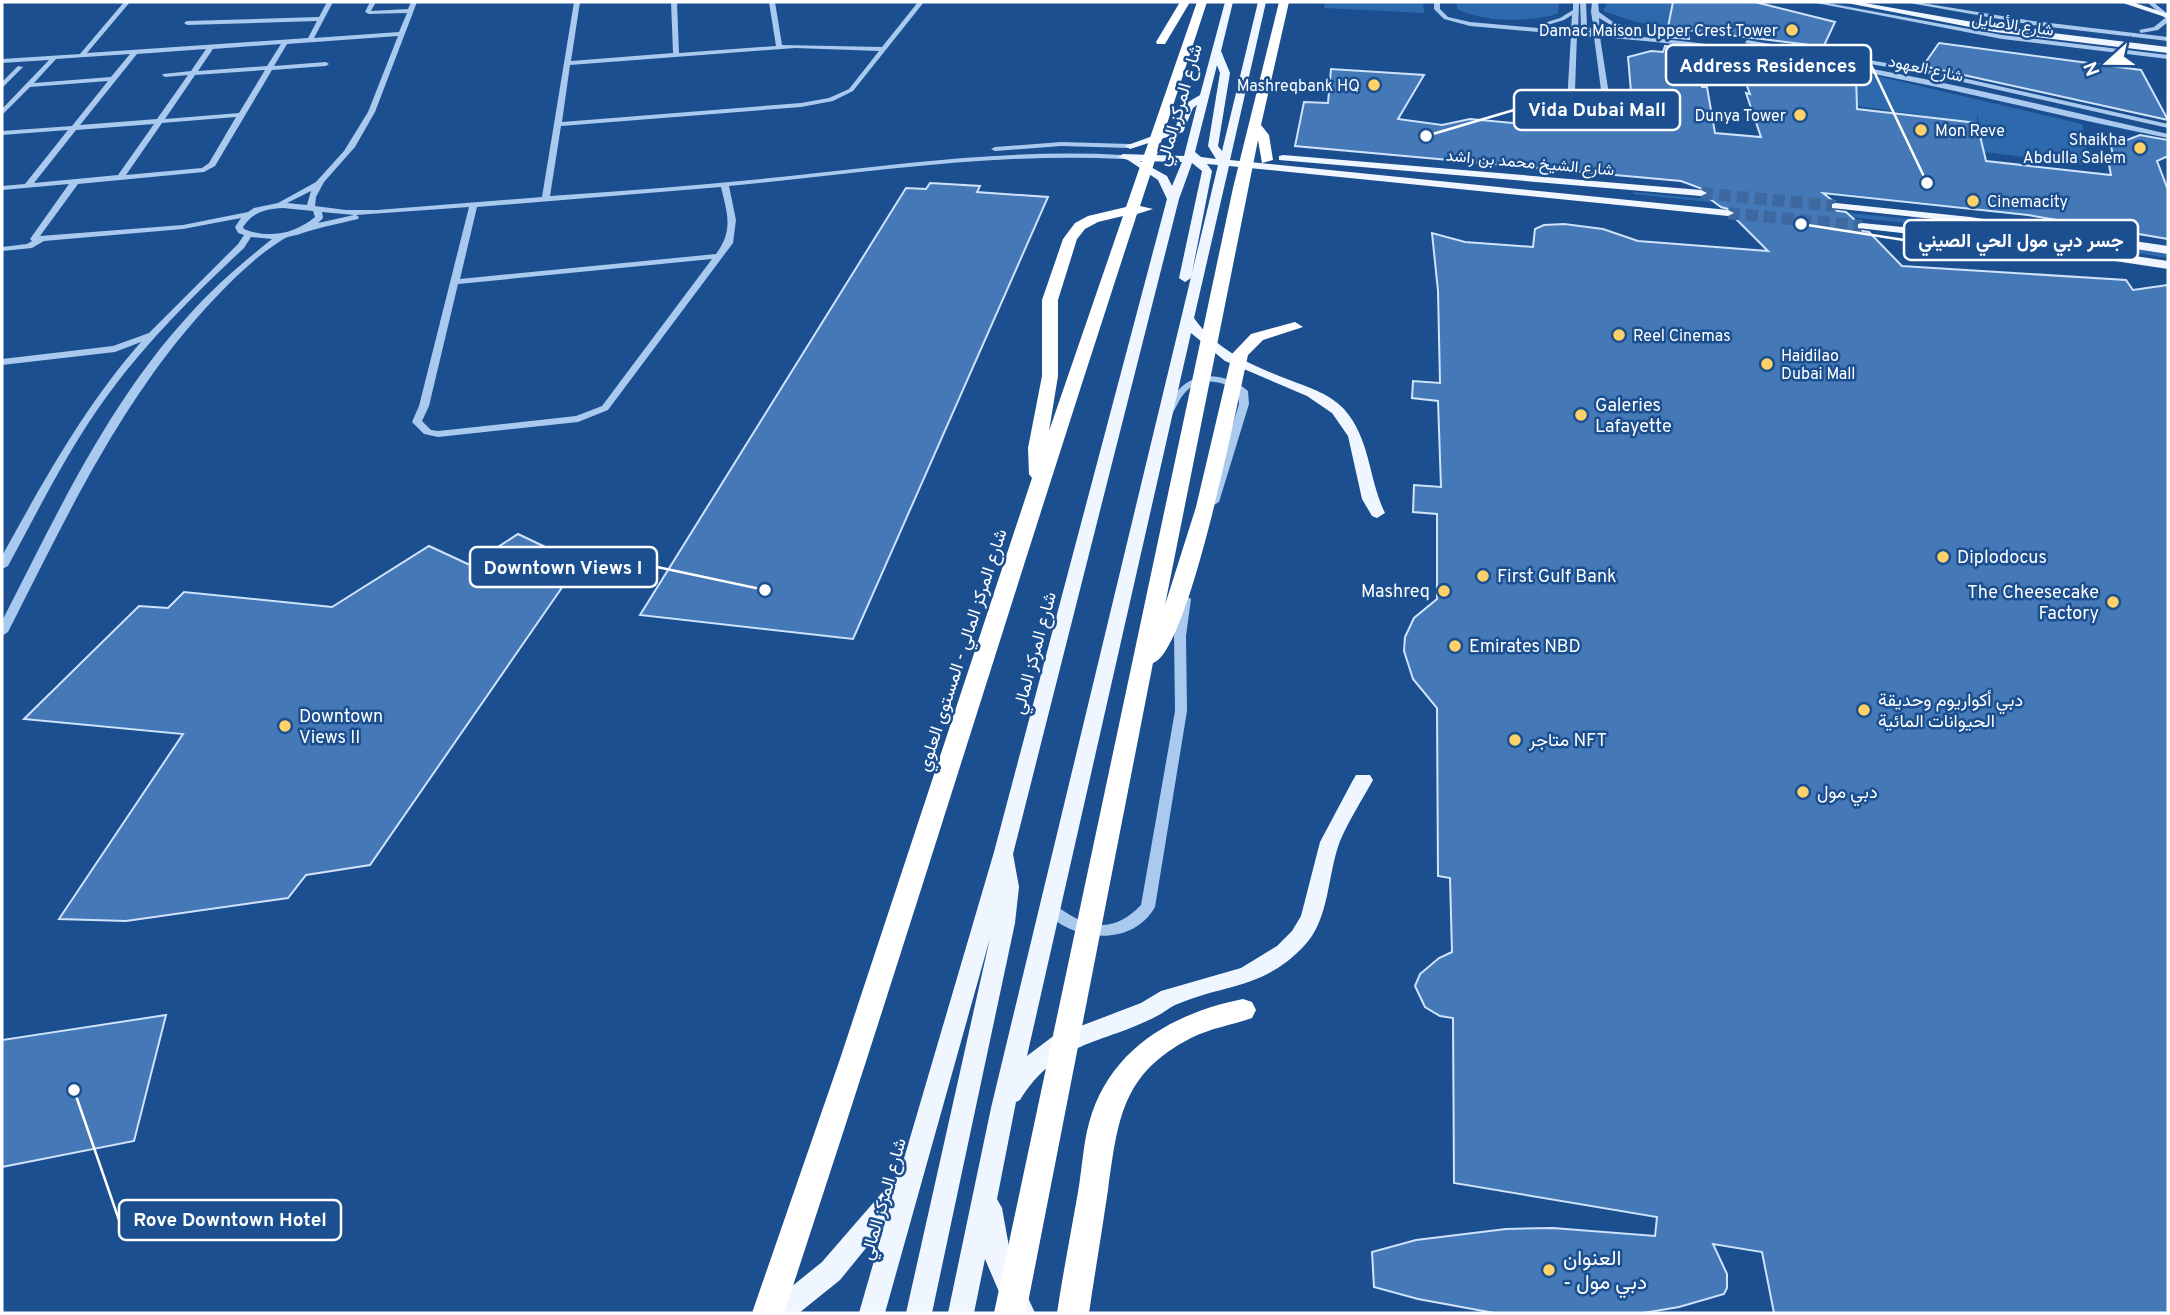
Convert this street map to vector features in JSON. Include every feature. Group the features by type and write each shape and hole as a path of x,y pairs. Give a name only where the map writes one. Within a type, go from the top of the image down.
{"highway":[{"path":"1161,42 1185,2"},
{"name":"شارع المركز المالي - المستوى العلوي","path":"768,1313 1202,2"},
{"path":"1010,1313 1254,124 1284,2"},
{"path":"1254,124 1263,135 1267,160"},
{"path":"1041,483 1036,459 1049,390 1050,300 1072,235 1080,226 1100,216 1147,209"},
{"path":"1140,679 1168,625 1194,552 1240,354 1256,337 1295,327"},
{"path":"1073,1313 1106,1114 1128,1073 1174,1033 1209,1016 1243,1010"}],"main road":[{"name":"شارع المركز المالي","path":"872,1313 1004,852 1173,199 1190,161 1229,2"},
{"path":"1262,2 1234,126 1219,155 1184,282 1189,309 1203,338 1220,352 1335,408 1358,436 1367,495 1377,513"},
{"name":"شارع الأصايل","path":"1846,2 1995,29 2168,48"},
{"name":"شارع الأصايل","path":"1869,2 2018,28 2168,48"},
{"path":"2124,2 2168,17"},
{"path":"961,1313 1003,1108 1216,200 1225,73 1216,51"},
{"path":"1130,146 1179,130 1189,106 1205,96"},
{"path":"1234,126 1251,147 1295,158"},
{"path":"1130,146 1190,161 1219,155"},
{"path":"1123,157 1190,161 1219,155"},
{"path":"1190,161 1199,169 1219,155"},
{"name":"شارع الشيخ محمد بن راشد","path":"1219,155 1295,158 1701,193"},
{"name":"شارع الشيخ محمد بن راشد","path":"1219,155 1297,171 1728,212"},
{"path":"1123,157 1163,178 1173,199"},
{"path":"1216,200 1245,176 1297,171"},
{"path":"1600,199 1602,185"},
{"path":"1836,206 1970,220 2168,250"},
{"path":"1862,226 2015,242 2168,265"},
{"path":"1003,1108 1028,1068 1060,1044 1149,1010 1170,998 1248,975 1285,952 1300,937 1311,916 1330,842 1363,780"},
{"path":"919,1313 1006,914 1009,887 1004,852"},
{"path":"779,1313 831,1271 911,1176"},
{"path":"987,1196 999,1265 1022,1313"}],"street":[{"path":"82,55 127,2"},
{"path":"310,40 330,2"},
{"path":"373,2 368,12 410,11"},
{"path":"306,228 319,218 312,195 358,136 414,2"},
{"path":"546,198 577,2"},
{"path":"674,2 676,55"},
{"path":"772,2 779,47"},
{"path":"558,124 831,100 851,90 921,2"},
{"name":"شارع العهود","path":"1439,2 1445,9 1464,18 1738,41 1923,71 2168,126"},
{"name":"شارع العهود","path":"1439,2 1439,14 1457,22 1537,30 1584,27 1626,37 1642,35 1836,65 2168,134"},
{"path":"1576,2 1570,119 1586,125 1605,124 1609,120 1595,31 1595,2"},
{"path":"1583,2 1584,27"},
{"name":"شارع الأصايل","path":"1814,2 1959,30 2168,59"},
{"name":"شارع الأصايل","path":"1907,2 2168,38"},
{"path":"2095,30 2150,30 2168,17 2150,2"},
{"path":"1544,24 1562,19 1574,11"},
{"path":"1594,12 1611,23 1642,35"},
{"path":"187,23 321,19"},
{"path":"1537,30 1560,36 1574,44"},
{"path":"2,61 401,34"},
{"path":"1626,37 1622,35 1738,41"},
{"path":"1598,52 1615,41 1642,35"},
{"path":"2,188 204,170 212,164 285,42"},
{"path":"567,63 779,47 840,46 883,49"},
{"path":"119,179 211,47"},
{"path":"27,186 135,52"},
{"path":"2,113 54,57"},
{"path":"164,75 326,64"},
{"path":"2,86 20,67"},
{"path":"29,85 113,79"},
{"path":"2,133 241,115"},
{"path":"183,227 283,235 383,212 724,183 1018,147 1072,144 1130,146"},
{"path":"738,181 982,158 1054,155 1123,157"},
{"path":"731,202 738,181"},
{"path":"75,182 33,238 183,227 259,211 319,184"},
{"path":"474,204 424,405 417,422 421,428 438,434 598,413 609,403 610,397 721,256 733,230 731,202 724,183"},
{"path":"271,207 383,212"},
{"path":"2,566 63,457 123,370 195,288 241,246 244,233 241,221 259,211"},
{"path":"2,632 96,454 136,390 208,300 246,263 283,235"},
{"path":"2,249 29,246 40,239"},
{"path":"455,282 721,256"},
{"path":"2,362 115,349 151,335"},
{"path":"73,355 110,355 124,363 123,370"},
{"path":"1050,909 1076,927 1104,932 1130,925 1141,917 1152,897 1181,711 1180,636 1185,599 1245,397 1236,385 1226,381 1201,380 1184,388 1166,416"}],"shaded area":[{"path":"1325,2 1423,2 1424,13 1324,8"},
{"path":"1457,2 1559,2 1558,14 1507,20 1469,14 1457,9"},
{"path":"1608,2 1673,2 1668,27 1636,22 1603,11"},
{"path":"1856,71 2082,124 2089,165 1984,152 1977,113 1977,123 1857,106"},
{"path":"1633,192 2003,228 2168,253 2168,258 2029,236"}],"building":[{"path":"1673,2 1755,2 1835,22 1822,50 1810,48 1818,46 1687,30 1689,39 1666,37"},
{"path":"1939,43 2141,70 2168,120 1923,66"},
{"name":"دبي مول","path":"1665,46 1692,48 1702,87 1707,87 1715,133 1761,137 1746,93 1750,94 1738,63 1764,57 1856,73 1857,109 1977,123 1986,161 2111,175 2107,155 2113,156 2111,146 2140,135 2168,140 2168,156 2157,161 2168,190 2168,239 2028,215 1823,193 1833,201 1830,210 1846,212 1857,222 1856,230 1869,232 1902,266 2126,280 2133,290 2168,285 2168,1313 1774,1313 1762,1252 1713,1244 1727,1274 1724,1294 1679,1307 1643,1313 1494,1313 1418,1299 1374,1287 1372,1252 1416,1240 1506,1229 1553,1228 1655,1236 1657,1217 1454,1183 1453,1018 1440,1016 1425,1007 1415,986 1420,974 1439,958 1452,952 1450,878 1438,876 1437,708 1413,679 1404,651 1405,637 1414,618 1437,599 1437,514 1413,512 1414,485 1441,487 1438,401 1412,398 1413,381 1440,383 1438,291 1432,233 1465,242 1533,247 1535,229 1544,225 1564,224 1603,229 1638,241 1768,251 1733,216 1735,211 1721,207 1706,196 1708,191 1681,181 1295,146 1304,102 1328,103 1331,69 1424,75 1398,119 1442,125 1470,119 1586,130 1608,129 1613,124 1634,126 1628,57 1651,51 1663,52"},
{"path":"930,183 980,186 977,192 1048,197 853,639 640,615 906,188 926,189"},
{"name":"Downtown Views II","path":"518,534 579,563 370,865 306,875 288,898 126,921 59,919 183,734 24,719 139,606 168,608 184,592 332,607 429,546 470,565"},
{"path":"166,1015 134,1141 2,1167 2,1040"}],"tunnel":[{"path":"1701,193 1836,206"},
{"path":"1728,213 1862,226"}],"place":[{"name":"Damac Maison Upper Crest Tower","path":"1792,30"},
{"name":"Mashreqbank HQ","path":"1374,85"},
{"name":"Dunya Tower","path":"1800,115"},
{"name":"Mon Reve","path":"1921,130"},
{"name":"Vida Dubai Mall","path":"1426,136"},
{"name":"Shaikha Abdulla Salem","path":"2140,148"},
{"name":"Address Residences","path":"1927,183"},
{"name":"Cinemacity","path":"1973,201"},
{"name":"جسر دبي مول الحي الصيني","path":"1801,224"},
{"name":"Reel Cinemas","path":"1619,335"},
{"name":"Haidilao Dubai Mall","path":"1767,364"},
{"name":"Galeries Lafayette","path":"1581,415"},
{"name":"Diplodocus","path":"1943,557"},
{"name":"First Gulf Bank","path":"1483,576"},
{"name":"Downtown Views I","path":"765,590"},
{"name":"Mashreq","path":"1444,591"},
{"name":"The Cheesecake Factory","path":"2113,602"},
{"name":"Emirates NBD","path":"1455,646"},
{"name":"دبي أكواريوم وحديقة الحيوانات المائية","path":"1864,710"},
{"name":"Downtown Views II","path":"285,726"},
{"name":"متاجر NFT","path":"1515,740"},
{"name":"دبي مول","path":"1803,792"},
{"name":"Rove Downtown Hotel","path":"74,1090"},
{"name":"العنوان - دبي مول","path":"1549,1270"}]}
